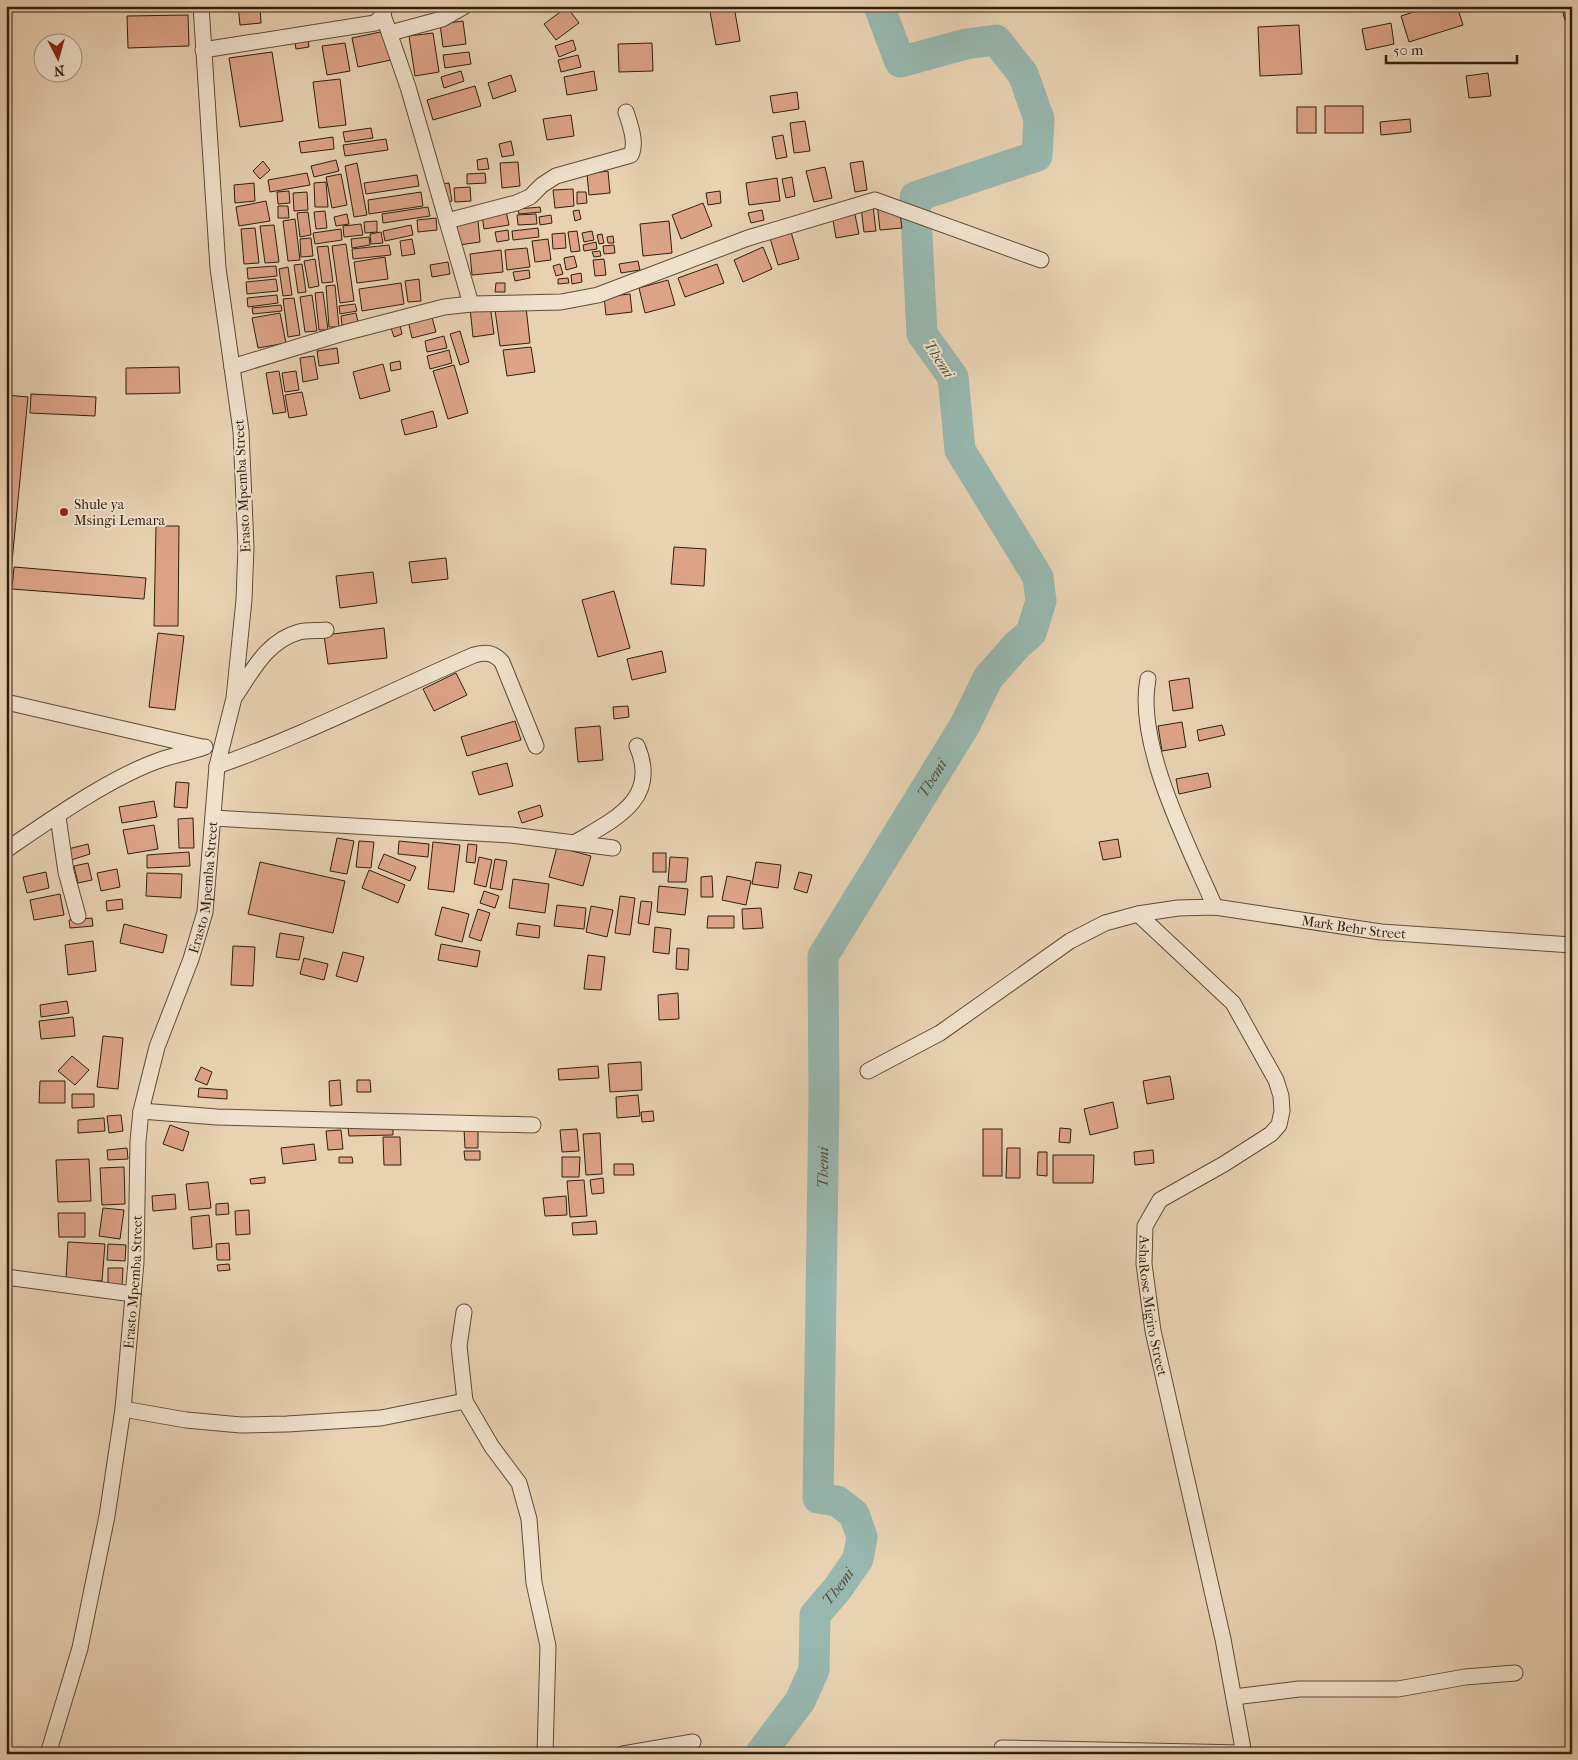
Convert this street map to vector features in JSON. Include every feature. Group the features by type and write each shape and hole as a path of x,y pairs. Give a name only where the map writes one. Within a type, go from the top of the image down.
{"street":[{"name":"Erasto Mpemba Street","path":"48,1754 80,1648 96,1576 122,1409 137,1234 138,1150 141,1110 157,1047 200,934 209,884 217,766 234,698 244,600 246,547 241,430 218,268 201,6"},
{"path":"390,33 442,19 465,6"},
{"path":"203,50 375,23 383,11"},
{"path":"383,11 471,304"},
{"path":"447,220 516,203 530,197 542,185 556,176 631,155 634,150 633,138 626,112"},
{"path":"232,367 293,347 409,315 471,304 561,302 598,295 748,238 875,200 1041,260"},
{"path":"234,698 263,654 284,638 300,632 326,630"},
{"path":"217,766 254,753 395,688 474,655 486,652 496,656 502,662 536,746"},
{"path":"1148,679 1145,695 1155,756 1215,907"},
{"path":"6,702 220,750"},
{"path":"576,842 617,817 634,801 643,786 644,763 637,746"},
{"path":"6,850 92,795 159,761 205,747"},
{"path":"58,817 66,872 78,916"},
{"path":"213,818 467,832 576,842 613,848"},
{"name":"Mark Behr Street","path":"868,1071 940,1034 1070,941 1105,924 1138,914 1178,908 1215,907 1381,932 1572,945"},
{"name":"AshaRose Migiro Street","path":"1138,914 1233,1003 1276,1080 1282,1103 1279,1125 1271,1134 1160,1200 1145,1226 1144,1264 1153,1331 1223,1639 1243,1753"},
{"path":"141,1110 217,1117 533,1125"},
{"path":"6,1277 133,1294"},
{"path":"464,1312 459,1346 465,1401 492,1447 519,1483 529,1519 534,1583 548,1646 545,1754"},
{"path":"122,1409 195,1421 278,1424 381,1418 465,1401"},
{"path":"1234,1698 1298,1689 1398,1689 1465,1677 1515,1673"},
{"path":"624,1754 693,1742"},
{"path":"1002,1748 1243,1753"}],"building":[{"path":"128,6 156,6 156,9 129,10"},
{"path":"238,6 260,6 261,23 240,25"},
{"path":"409,6 426,6 410,11"},
{"path":"709,6 734,6 740,41 716,45"},
{"path":"1358,6 1383,6 1358,10"},
{"path":"1433,6 1457,6 1463,25 1409,42 1401,16"},
{"path":"1561,6 1572,6 1572,18 1565,20"},
{"path":"567,7 579,23 556,40 544,24"},
{"path":"188,15 189,46 128,48 127,16"},
{"path":"463,21 466,44 443,47 440,24"},
{"path":"1391,23 1394,44 1366,50 1362,29"},
{"path":"1299,25 1302,74 1260,76 1258,27"},
{"path":"385,31 391,60 358,67 352,38"},
{"path":"433,33 439,72 415,76 409,36"},
{"path":"573,40 576,50 559,57 555,46"},
{"path":"308,41 309,47 296,49 295,43"},
{"path":"345,43 350,71 327,75 322,46"},
{"path":"652,43 653,71 619,72 618,44"},
{"path":"272,52 283,121 240,127 229,58"},
{"path":"469,52 471,64 445,68 443,55"},
{"path":"578,55 581,67 561,72 558,60"},
{"path":"461,71 464,81 444,88 441,77"},
{"path":"594,71 597,90 567,95 564,77"},
{"path":"1488,73 1491,96 1469,98 1466,76"},
{"path":"511,75 516,91 493,99 488,83"},
{"path":"340,79 346,125 319,128 313,82"},
{"path":"475,86 481,106 433,120 427,100"},
{"path":"797,92 799,109 773,113 770,96"},
{"path":"1325,106 1363,106 1363,133 1325,133"},
{"path":"1297,107 1316,107 1316,133 1297,133"},
{"path":"571,115 574,136 547,140 543,119"},
{"path":"1410,119 1411,132 1381,135 1380,122"},
{"path":"805,121 810,151 794,153 790,123"},
{"path":"371,128 373,138 345,142 343,132"},
{"path":"783,135 787,157 776,159 772,137"},
{"path":"333,137 334,149 301,153 299,142"},
{"path":"386,139 388,150 345,156 343,145"},
{"path":"511,141 514,155 502,157 499,144"},
{"path":"487,158 489,169 478,170 477,160"},
{"path":"336,160 339,171 314,177 311,166"},
{"path":"263,161 270,170 260,179 253,171"},
{"path":"863,161 867,190 855,192 850,163"},
{"path":"518,162 520,186 502,188 500,163"},
{"path":"357,163 367,215 354,217 345,166"},
{"path":"825,167 832,198 814,202 806,171"},
{"path":"608,171 610,193 589,195 587,174"},
{"path":"307,173 310,185 270,192 268,180"},
{"path":"485,173 486,183 467,184 467,174"},
{"path":"341,174 347,205 332,208 326,177"},
{"path":"417,175 419,186 366,194 364,183"},
{"path":"792,177 795,196 786,198 782,179"},
{"path":"777,178 780,201 749,205 746,183"},
{"path":"326,182 328,207 315,207 314,183"},
{"path":"254,183 255,201 235,203 234,185"},
{"path":"449,183 452,201 443,203 440,184"},
{"path":"470,187 471,201 455,202 454,188"},
{"path":"573,189 574,206 555,208 553,190"},
{"path":"289,191 290,203 278,204 277,192"},
{"path":"720,191 721,203 708,205 706,193"},
{"path":"307,192 308,210 294,211 293,193"},
{"path":"421,192 423,206 369,214 368,200"},
{"path":"577,192 586,192 587,203 577,204"},
{"path":"898,200 902,228 880,230 877,203"},
{"path":"266,201 270,221 239,226 236,207"},
{"path":"703,203 712,226 681,239 672,215"},
{"path":"278,206 288,206 289,218 278,218"},
{"path":"873,206 876,231 864,232 861,207"},
{"path":"428,207 430,216 383,223 382,214"},
{"path":"540,207 541,212 519,214 518,209"},
{"path":"579,210 581,219 575,221 573,211"},
{"path":"762,210 764,220 751,223 748,213"},
{"path":"854,210 859,234 836,238 832,214"},
{"path":"325,211 327,228 316,229 314,212"},
{"path":"506,211 509,225 484,229 482,215"},
{"path":"308,212 311,235 300,237 297,213"},
{"path":"347,214 349,224 336,226 334,217"},
{"path":"536,214 537,224 518,225 517,215"},
{"path":"551,215 552,223 540,225 539,217"},
{"path":"436,218 437,230 418,232 417,220"},
{"path":"295,219 300,260 288,261 283,221"},
{"path":"377,221 377,232 365,233 364,222"},
{"path":"478,221 480,242 459,245 456,224"},
{"path":"669,221 672,253 643,256 640,224"},
{"path":"361,224 363,235 344,237 343,226"},
{"path":"274,225 279,262 265,263 260,226"},
{"path":"411,225 413,235 385,241 383,231"},
{"path":"255,228 259,263 244,264 241,229"},
{"path":"538,228 539,237 513,240 512,231"},
{"path":"341,229 342,240 315,244 313,233"},
{"path":"508,230 509,240 497,242 495,232"},
{"path":"577,231 580,251 571,252 568,232"},
{"path":"592,231 594,240 584,242 582,233"},
{"path":"381,232 383,243 371,244 370,234"},
{"path":"791,232 799,259 778,265 770,238"},
{"path":"565,233 566,248 553,249 552,234"},
{"path":"602,234 604,243 599,244 597,235"},
{"path":"613,236 614,243 608,243 607,237"},
{"path":"369,237 370,245 352,248 351,239"},
{"path":"311,238 313,256 301,257 300,239"},
{"path":"412,239 415,254 402,256 400,241"},
{"path":"548,239 551,260 535,262 532,241"},
{"path":"596,242 597,249 584,251 583,245"},
{"path":"346,244 354,301 340,303 332,246"},
{"path":"389,245 391,255 353,259 352,249"},
{"path":"614,245 615,253 604,254 603,246"},
{"path":"328,246 333,282 322,283 317,247"},
{"path":"763,247 772,269 743,282 734,260"},
{"path":"527,248 530,267 507,270 505,250"},
{"path":"501,250 503,272 472,275 470,254"},
{"path":"600,251 601,256 594,257 592,252"},
{"path":"574,256 577,267 566,270 564,258"},
{"path":"385,257 388,279 357,283 354,262"},
{"path":"315,259 319,286 309,288 304,261"},
{"path":"604,259 606,275 595,276 593,260"},
{"path":"638,261 640,270 621,273 619,264"},
{"path":"448,262 450,274 432,277 430,265"},
{"path":"302,264 306,292 298,293 294,265"},
{"path":"560,264 563,274 556,276 553,266"},
{"path":"717,264 724,283 685,297 678,278"},
{"path":"276,266 277,276 248,279 247,268"},
{"path":"288,267 292,295 283,296 279,269"},
{"path":"529,270 530,278 515,281 513,272"},
{"path":"581,273 582,282 572,284 571,275"},
{"path":"568,278 569,283 558,284 558,279"},
{"path":"276,279 278,291 247,294 246,282"},
{"path":"419,279 421,301 408,302 405,281"},
{"path":"668,280 675,305 645,313 639,288"},
{"path":"401,283 404,304 362,311 359,289"},
{"path":"496,283 505,283 505,292 495,292"},
{"path":"335,285 339,327 329,327 326,286"},
{"path":"323,292 328,330 319,330 315,293"},
{"path":"630,294 632,312 606,315 604,297"},
{"path":"277,295 278,303 248,307 247,298"},
{"path":"312,295 317,331 305,332 300,297"},
{"path":"294,298 300,335 288,337 283,299"},
{"path":"355,304 357,311 340,314 339,306"},
{"path":"281,305 282,311 253,314 252,308"},
{"path":"490,305 494,334 473,337 470,308"},
{"path":"526,307 530,343 500,346 495,310"},
{"path":"280,313 286,343 258,348 252,318"},
{"path":"356,313 358,322 342,325 341,316"},
{"path":"431,314 436,332 412,338 408,320"},
{"path":"399,322 402,334 394,337 390,325"},
{"path":"460,331 469,362 460,365 450,334"},
{"path":"444,336 447,348 427,352 425,341"},
{"path":"531,347 535,372 507,376 503,350"},
{"path":"337,348 339,363 319,366 317,351"},
{"path":"449,350 452,363 430,369 427,356"},
{"path":"314,356 318,379 303,382 300,358"},
{"path":"400,361 401,369 391,371 390,363"},
{"path":"383,364 390,391 360,399 353,372"},
{"path":"454,365 468,413 448,419 433,371"},
{"path":"179,367 180,393 126,394 126,368"},
{"path":"279,371 286,412 273,414 266,373"},
{"path":"296,371 299,390 285,392 282,373"},
{"path":"302,392 307,415 289,418 285,395"},
{"path":"31,394 96,397 95,416 30,413"},
{"path":"6,395 28,397 10,582 6,582"},
{"path":"433,411 437,427 405,435 401,420"},
{"path":"156,526 179,526 178,626 154,626"},
{"path":"674,547 706,549 704,586 671,584"},
{"path":"446,558 448,579 412,583 409,562"},
{"path":"14,567 146,578 144,599 12,589"},
{"path":"373,572 377,603 340,608 336,576"},
{"path":"614,591 630,648 598,657 582,600"},
{"path":"384,628 387,658 328,664 324,635"},
{"path":"158,633 184,636 175,710 149,707"},
{"path":"662,651 666,672 632,680 627,659"},
{"path":"456,673 467,695 434,711 423,689"},
{"path":"1189,678 1193,708 1173,711 1169,681"},
{"path":"628,706 629,717 614,719 613,707"},
{"path":"515,721 521,740 467,756 461,737"},
{"path":"1182,722 1186,747 1162,751 1158,726"},
{"path":"1222,725 1225,735 1199,741 1197,730"},
{"path":"600,726 603,760 578,762 575,728"},
{"path":"507,763 513,786 479,795 472,772"},
{"path":"1208,773 1211,787 1179,794 1176,779"},
{"path":"176,782 189,783 187,808 174,807"},
{"path":"154,801 157,817 122,823 119,807"},
{"path":"540,805 543,816 522,823 518,812"},
{"path":"193,818 194,848 179,848 178,819"},
{"path":"154,825 158,849 128,854 123,830"},
{"path":"337,838 354,841 347,874 330,871"},
{"path":"1118,839 1121,857 1103,860 1099,842"},
{"path":"359,841 374,842 371,868 356,867"},
{"path":"399,841 429,844 428,857 398,854"},
{"path":"433,842 460,845 454,892 428,889"},
{"path":"88,844 90,854 71,860 68,849"},
{"path":"468,844 477,845 475,863 466,862"},
{"path":"557,847 591,856 583,886 549,877"},
{"path":"189,852 190,866 147,868 147,855"},
{"path":"653,853 666,853 666,872 653,872"},
{"path":"384,854 416,867 410,881 378,868"},
{"path":"479,857 492,860 486,887 474,884"},
{"path":"670,857 688,858 686,882 668,882"},
{"path":"495,859 507,861 502,890 490,888"},
{"path":"260,862 345,881 333,933 248,914"},
{"path":"756,862 781,865 778,888 752,884"},
{"path":"88,863 92,880 78,883 74,866"},
{"path":"117,869 120,887 101,891 97,873"},
{"path":"369,870 405,885 398,903 362,888"},
{"path":"46,872 49,888 27,893 23,877"},
{"path":"799,872 812,875 807,893 794,889"},
{"path":"147,873 182,874 181,898 146,896"},
{"path":"712,876 713,897 701,897 701,877"},
{"path":"727,876 751,881 746,905 722,900"},
{"path":"513,879 549,884 545,913 509,908"},
{"path":"659,886 688,889 685,915 657,912"},
{"path":"484,891 499,896 495,908 480,903"},
{"path":"60,894 64,915 34,920 30,900"},
{"path":"620,896 635,898 630,935 615,933"},
{"path":"122,899 123,909 107,911 106,901"},
{"path":"641,901 652,902 649,925 638,923"},
{"path":"557,905 586,908 584,929 554,926"},
{"path":"591,906 613,910 607,937 586,932"},
{"path":"442,907 469,914 462,942 435,935"},
{"path":"761,908 763,928 743,929 742,909"},
{"path":"478,909 490,913 481,941 469,937"},
{"path":"708,916 734,916 734,928 707,928"},
{"path":"92,918 93,926 70,928 69,920"},
{"path":"518,923 540,926 539,938 516,935"},
{"path":"124,924 167,935 163,953 120,943"},
{"path":"655,927 671,929 669,954 653,952"},
{"path":"280,933 304,937 299,960 276,957"},
{"path":"93,941 96,971 68,975 65,945"},
{"path":"441,944 480,951 477,967 438,960"},
{"path":"233,946 255,947 253,986 231,985"},
{"path":"677,948 689,949 688,970 676,969"},
{"path":"343,952 364,957 357,982 336,976"},
{"path":"588,955 605,957 601,990 584,989"},
{"path":"304,958 328,964 324,980 300,974"},
{"path":"678,993 679,1019 659,1020 658,995"},
{"path":"67,1001 69,1013 41,1017 40,1005"},
{"path":"73,1017 75,1036 41,1039 39,1021"},
{"path":"103,1036 123,1038 118,1089 97,1087"},
{"path":"72,1056 89,1070 75,1085 58,1071"},
{"path":"641,1062 642,1090 610,1092 608,1064"},
{"path":"598,1066 599,1078 559,1080 558,1069"},
{"path":"201,1067 212,1072 207,1085 195,1080"},
{"path":"1170,1076 1174,1099 1147,1104 1143,1081"},
{"path":"340,1080 342,1105 330,1106 329,1081"},
{"path":"357,1080 370,1080 371,1092 357,1092"},
{"path":"40,1081 65,1081 65,1103 39,1103"},
{"path":"199,1088 227,1090 227,1099 198,1097"},
{"path":"72,1094 94,1094 94,1107 72,1108"},
{"path":"638,1095 640,1116 617,1118 616,1097"},
{"path":"1113,1102 1118,1128 1090,1135 1084,1109"},
{"path":"653,1111 654,1121 642,1122 641,1112"},
{"path":"121,1115 123,1131 109,1133 107,1116"},
{"path":"104,1118 105,1131 78,1133 78,1120"},
{"path":"170,1125 189,1132 183,1151 163,1144"},
{"path":"393,1125 393,1135 349,1136 348,1127"},
{"path":"1060,1128 1071,1129 1070,1143 1059,1142"},
{"path":"464,1129 478,1129 478,1148 465,1148"},
{"path":"577,1129 579,1151 562,1152 560,1130"},
{"path":"983,1129 1002,1129 1002,1176 983,1176"},
{"path":"341,1130 343,1149 328,1150 326,1131"},
{"path":"600,1133 602,1174 586,1175 583,1134"},
{"path":"383,1137 400,1137 401,1165 384,1165"},
{"path":"314,1144 316,1160 283,1164 281,1148"},
{"path":"127,1148 128,1159 108,1160 107,1150"},
{"path":"1007,1148 1020,1148 1020,1178 1006,1178"},
{"path":"1153,1150 1154,1163 1135,1165 1134,1152"},
{"path":"464,1151 480,1151 480,1160 465,1160"},
{"path":"1038,1152 1047,1152 1047,1176 1037,1175"},
{"path":"1053,1155 1094,1155 1093,1183 1053,1183"},
{"path":"339,1157 352,1157 353,1163 339,1163"},
{"path":"562,1157 580,1157 579,1177 562,1177"},
{"path":"89,1159 91,1201 58,1202 56,1160"},
{"path":"614,1164 633,1164 634,1175 614,1175"},
{"path":"124,1167 125,1204 102,1205 100,1168"},
{"path":"265,1177 265,1183 251,1184 250,1179"},
{"path":"603,1178 604,1193 592,1194 590,1180"},
{"path":"584,1180 587,1216 570,1217 567,1181"},
{"path":"208,1182 211,1208 189,1210 186,1184"},
{"path":"175,1194 176,1209 153,1211 152,1196"},
{"path":"566,1196 567,1215 545,1216 543,1198"},
{"path":"228,1203 229,1214 216,1215 216,1204"},
{"path":"103,1208 124,1210 120,1239 99,1236"},
{"path":"249,1210 250,1234 236,1235 235,1211"},
{"path":"58,1213 85,1213 85,1237 59,1237"},
{"path":"209,1215 212,1247 193,1249 191,1217"},
{"path":"596,1221 597,1234 573,1235 572,1223"},
{"path":"68,1242 105,1244 102,1281 66,1279"},
{"path":"229,1243 230,1260 217,1260 216,1244"},
{"path":"108,1244 126,1245 125,1261 107,1260"},
{"path":"229,1264 230,1270 218,1271 217,1265"},
{"path":"108,1268 123,1268 122,1287 108,1287"}],"waterway":[{"name":"Themi","path":"760,1754 800,1701 814,1670 815,1615 838,1588 858,1559 862,1537 854,1514 837,1501 818,1498 824,1097 823,956 965,725 988,678 1017,645 1031,633 1041,601 1038,577 960,450 953,377 922,334 915,197 1037,156 1039,119 1023,74 996,40 966,44 900,62 879,6"}],"place":[{"name":"Shule ya Msingi Lemara","path":"64,512"}]}
